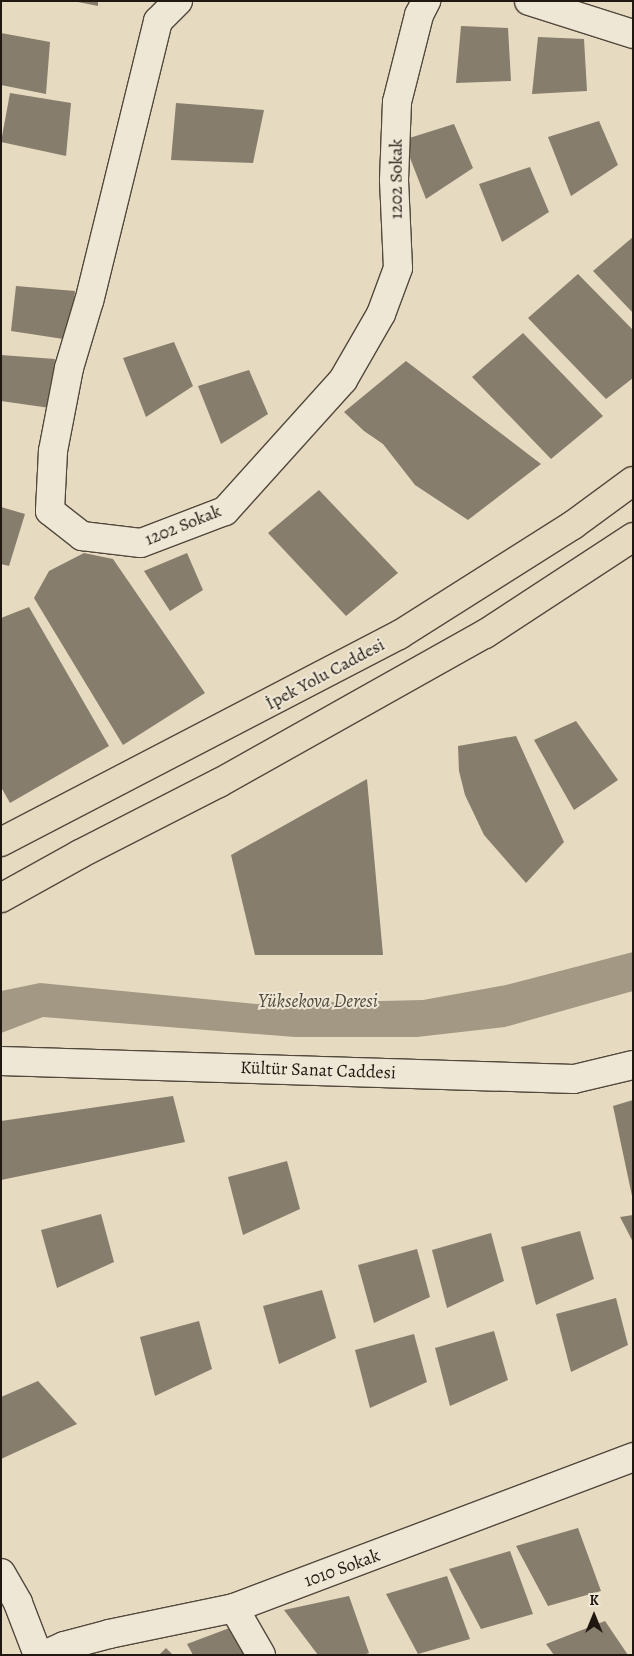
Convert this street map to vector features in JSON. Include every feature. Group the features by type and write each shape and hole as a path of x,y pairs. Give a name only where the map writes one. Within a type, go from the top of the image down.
{"highway":[{"name":"İpek Yolu Caddesi","path":"1,842 399,635 573,525 633,481"},
{"path":"1,898 80,854 219,783 485,634 633,537"}],"street":[{"name":"1202 Sokak","path":"178,1 158,21 89,301 69,368 53,451 50,511 82,536 141,543 225,511 343,380 381,314 398,268 394,180 397,102 419,15 426,1"},
{"path":"529,1 633,34"},
{"name":"Kültür Sanat Caddesi","path":"1,1061 574,1079 633,1065"},
{"name":"1010 Sokak","path":"44,1655 64,1646 110,1634 234,1608 633,1457"},
{"path":"1,1573 18,1603 38,1655"},
{"path":"234,1608 261,1655"}],"shaded area":[{"path":"633,952 633,991 505,1027 417,1037 295,1037 43,1017 1,1033 1,991 40,983 256,1004 423,1000 506,985"}],"building":[{"path":"98,1 98,6 78,2"},
{"path":"461,26 508,28 511,81 456,83"},
{"path":"1,33 50,42 46,94 1,85"},
{"path":"538,37 584,39 587,91 532,94"},
{"path":"10,93 71,103 66,156 1,142"},
{"path":"176,103 264,110 253,163 171,160"},
{"path":"599,121 618,165 571,196 548,137"},
{"path":"454,124 473,168 426,199 403,140"},
{"path":"530,167 549,212 502,242 479,184"},
{"path":"633,237 633,313 593,271"},
{"path":"578,274 633,330 633,378 606,399 528,318"},
{"path":"16,286 75,291 70,340 11,331"},
{"path":"523,333 603,416 551,459 472,377"},
{"path":"174,342 193,386 146,417 123,358"},
{"path":"1,355 55,359 50,408 1,401"},
{"path":"406,361 541,464 468,520 415,485 383,444 364,431 344,412"},
{"path":"249,370 268,414 221,444 198,386"},
{"path":"319,490 398,573 346,616 268,533"},
{"path":"1,507 25,514 9,566 1,564"},
{"path":"84,553 113,559 205,693 123,745 34,598 49,571"},
{"path":"187,553 203,590 170,611 144,571"},
{"path":"29,607 109,746 10,803 1,787 1,618"},
{"path":"576,721 618,780 574,810 534,740"},
{"path":"516,736 564,842 526,883 484,835 465,795 459,771 458,746"},
{"path":"367,779 383,955 255,955 231,855"},
{"path":"173,1096 185,1142 1,1180 1,1121"},
{"path":"633,1100 633,1196 632,1196 613,1106"},
{"path":"287,1161 300,1209 243,1235 228,1177"},
{"path":"101,1214 114,1262 57,1288 41,1230"},
{"path":"633,1215 633,1242 620,1217"},
{"path":"580,1231 594,1279 536,1305 521,1247"},
{"path":"491,1233 504,1281 447,1308 432,1250"},
{"path":"417,1249 430,1297 374,1323 358,1265"},
{"path":"322,1290 336,1338 279,1364 263,1306"},
{"path":"616,1298 628,1345 571,1372 556,1314"},
{"path":"199,1321 212,1369 155,1396 140,1337"},
{"path":"494,1331 508,1380 450,1406 435,1348"},
{"path":"414,1334 427,1382 370,1408 355,1350"},
{"path":"38,1381 77,1424 1,1459 1,1397"},
{"path":"578,1528 601,1591 548,1606 516,1546"},
{"path":"510,1551 533,1614 481,1629 449,1569"},
{"path":"447,1576 470,1639 418,1654 386,1594"},
{"path":"349,1596 369,1653 363,1655 318,1655 284,1610"},
{"path":"605,1621 628,1655 554,1655 546,1644"},
{"path":"232,1627 245,1655 193,1655 187,1644"},
{"path":"166,1648 173,1655 159,1655"}],"water label":[{"name":"Yüksekova Deresi","path":"318,1002"}]}
